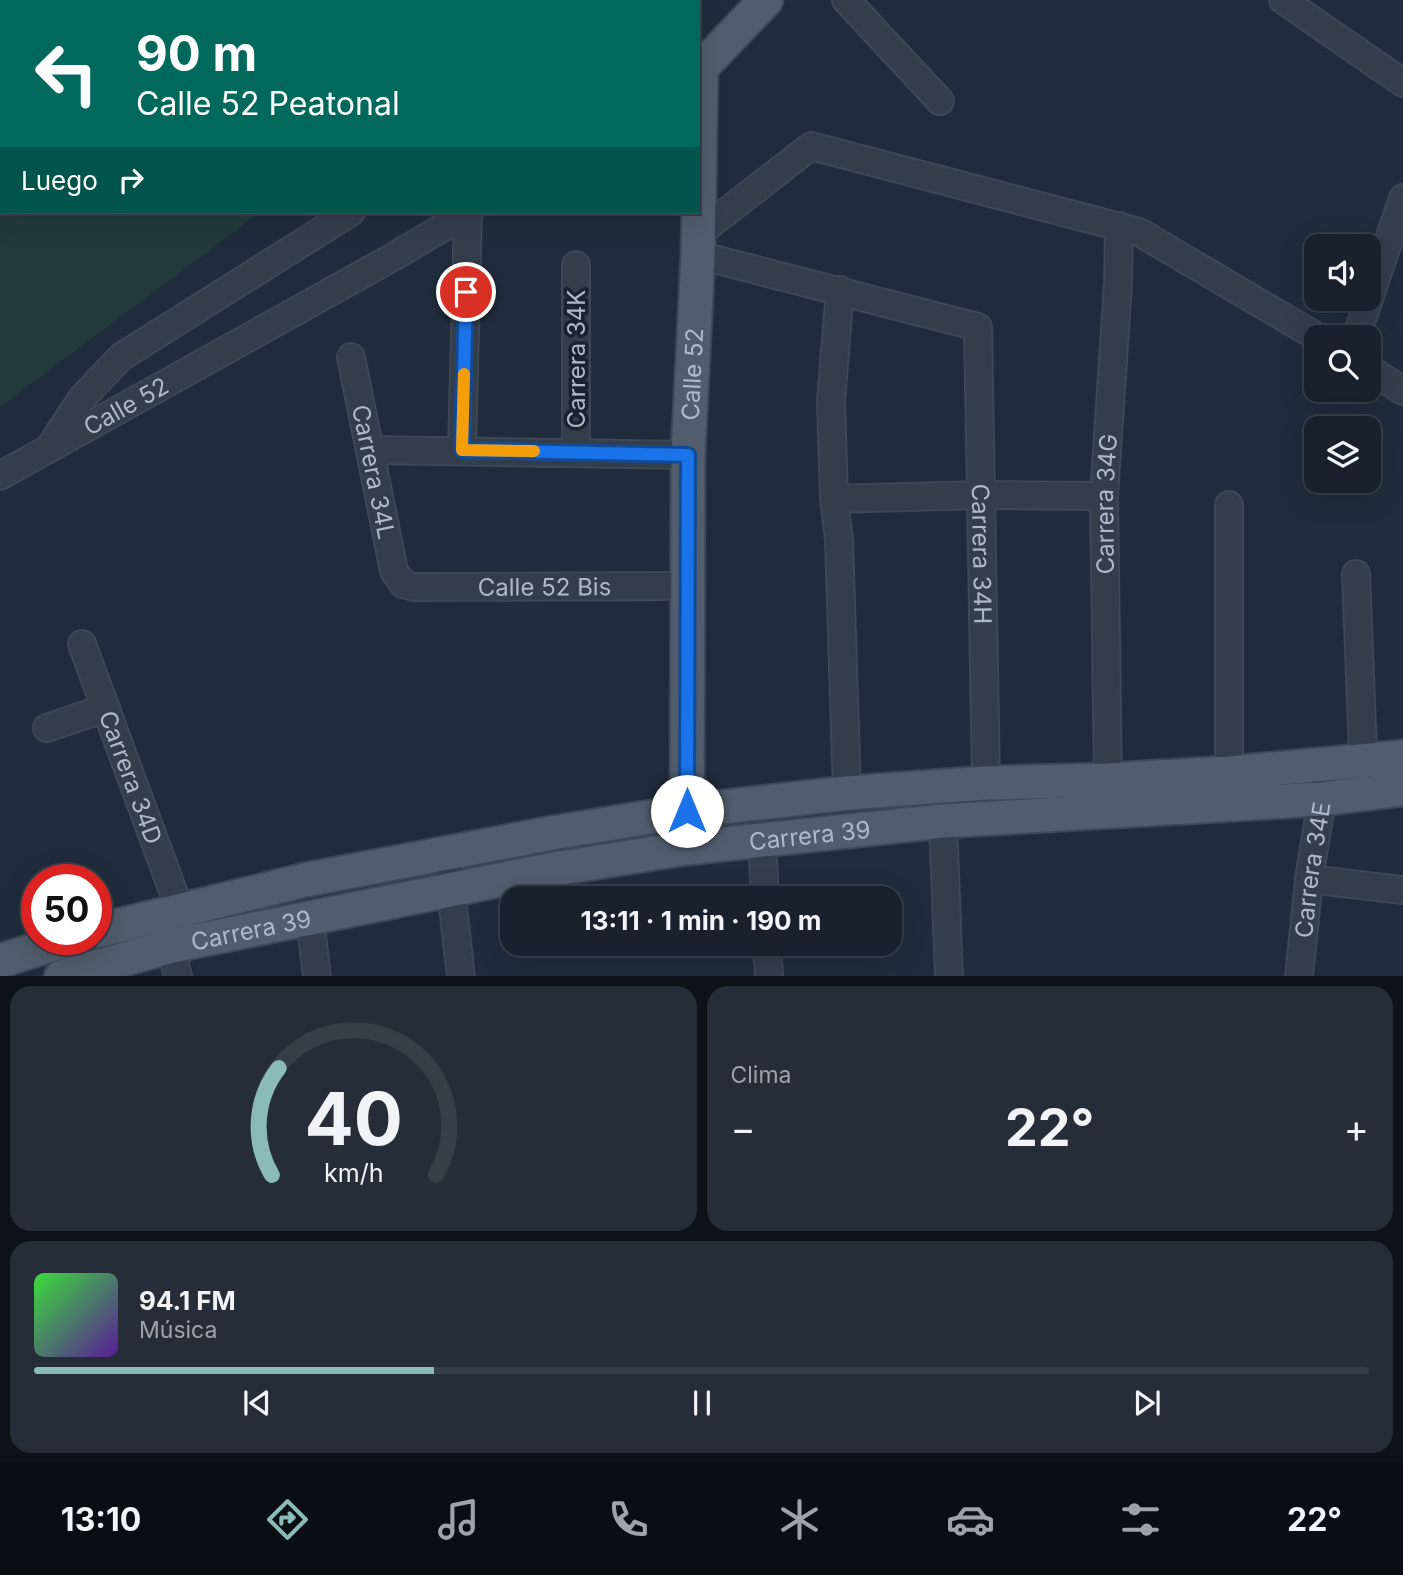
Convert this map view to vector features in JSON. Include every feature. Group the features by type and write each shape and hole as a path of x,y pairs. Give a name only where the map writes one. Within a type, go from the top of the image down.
{"main road":[{"name":"Calle 52","path":"700,66 766,0"},
{"name":"Calle 52","path":"687,848 688,455 698,214"},
{"name":"Carrera 39","path":"112,927 305,880 687,811 847,793 986,783 1229,773 1403,757"},
{"name":"Carrera 39","path":"61,976 174,961 310,918 554,869 687,848 943,821 1321,799 1403,789"},
{"path":"0,961 21,954"}],"street":[{"path":"846,0 940,101"},
{"path":"1283,0 1403,83"},
{"path":"698,244 811,146 1139,232 1304,329"},
{"path":"1360,325 1403,198"},
{"path":"47,451 82,398 121,357 348,214"},
{"name":"Calle 52","path":"0,477 465,214"},
{"path":"462,450 469,214"},
{"name":"Carrera 34G","path":"1108,780 1104,496 1118,284 1119,226"},
{"path":"698,244 840,290 831,401 834,499 839,539 847,793"},
{"name":"Carrera 34K","path":"576,265 576,453"},
{"name":"Carrera 34H","path":"840,290 978,327 986,783"},
{"name":"Carrera 34L","path":"351,357 394,571 403,584"},
{"path":"1381,377 1403,391"},
{"path":"371,450 688,455"},
{"path":"834,499 981,495 1104,496"},
{"path":"1229,505 1229,773"},
{"path":"1356,574 1364,794"},
{"name":"Calle 52 Bis","path":"403,584 414,587 688,586"},
{"name":"Carrera 34D","path":"82,644 180,910"},
{"path":"47,728 106,708"},
{"name":"Carrera 34E","path":"1299,976 1309,879 1328,764"},
{"path":"943,821 949,976"},
{"path":"762,839 764,886"},
{"path":"447,854 461,976"},
{"path":"1309,879 1403,890"},
{"path":"310,918 317,976"},
{"path":"768,956 769,976"}],"green space":[{"path":"0,214 258,214 0,407"}],"slow traffic":[{"path":"464,374 462,450 534,451"}],"route":[{"path":"466,292 462,450 688,455 687,811"}]}
